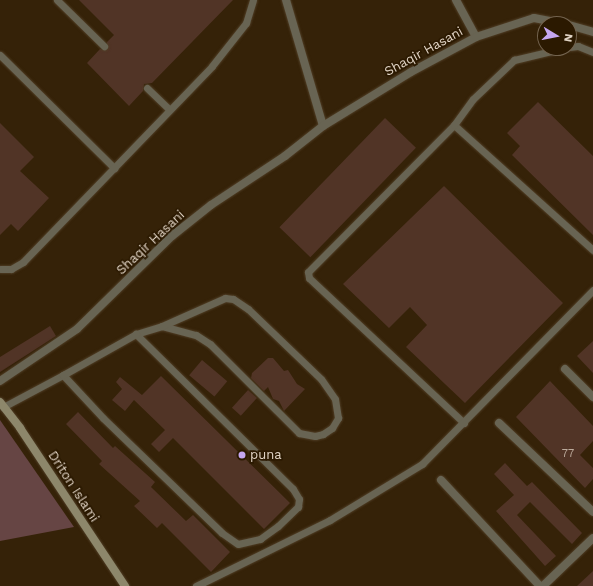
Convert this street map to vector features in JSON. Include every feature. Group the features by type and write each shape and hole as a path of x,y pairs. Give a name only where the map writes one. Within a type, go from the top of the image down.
{"street":[{"path":"286,0 323,126"},
{"name":"Shaqir Hasani","path":"456,0 476,37"},
{"name":"Shaqir Hasani","path":"0,381 77,329 172,236 211,205 285,156 323,126 411,72 476,37 534,18 537,19"},
{"path":"577,27 593,32"},
{"path":"565,369 593,397"},
{"name":"Driton Islami","path":"2,405 20,428 125,586"},
{"path":"498,423 593,512"},
{"path":"442,480 540,586"},
{"path":"543,586 593,538"}],"lane":[{"path":"57,0 104,46"},
{"path":"0,269 11,269 23,262 229,46 246,24 253,0"},
{"path":"577,46 593,52"},
{"path":"464,423 309,278 308,272 454,125 473,99 514,60 537,54"},
{"path":"0,55 114,168"},
{"path":"147,88 169,109"},
{"path":"454,125 593,250"},
{"path":"196,586 330,520 422,464 464,423 546,335 593,290"},
{"path":"2,405 64,375 136,334 162,326 225,298 233,299 248,309 321,379 335,399 338,418 332,428 323,434 315,436 299,433 210,344 196,335 162,326"},
{"path":"64,375 103,418 222,533 238,544 260,539 278,526 298,507 299,499 293,489 136,334"}],"shaded area":[{"path":"0,420 74,527 0,541"}],"building":[{"path":"79,0 233,0 152,83 144,84 143,91 129,106 87,63 100,49 107,50 107,42 114,35"},
{"path":"538,102 593,156 593,235 512,155 520,146 507,133"},
{"path":"385,118 416,148 310,257 279,227"},
{"path":"0,123 34,157 20,171 49,198 18,231 11,224 0,235"},
{"path":"444,186 563,303 465,403 406,347 427,325 410,307 389,328 343,284"},
{"path":"50,326 56,336 0,372 0,357"},
{"path":"593,341 593,373 577,356"},
{"path":"268,358 273,358 284,371 288,370 297,384 305,389 284,411 279,401 273,399 268,387 264,391 251,378 252,373"},
{"path":"202,360 227,381 214,397 189,375"},
{"path":"161,376 290,503 264,529 173,438 159,452 151,444 165,430 134,400 125,411 112,400 122,389 116,382 120,377 142,395"},
{"path":"550,381 593,426 593,441 580,455 593,468 593,479 585,488 516,417"},
{"path":"248,390 257,398 241,416 232,408"},
{"path":"78,412 113,448 115,446 155,482 151,487 186,521 193,515 230,552 211,572 162,523 157,528 134,506 140,501 99,464 102,461 66,424"},
{"path":"505,463 527,486 532,482 582,533 572,544 530,502 517,515 556,556 545,566 496,511 514,495 494,474"},
{"path":"593,571 593,586 577,586"}],"place":[{"name":"puna","path":"242,455"}]}
